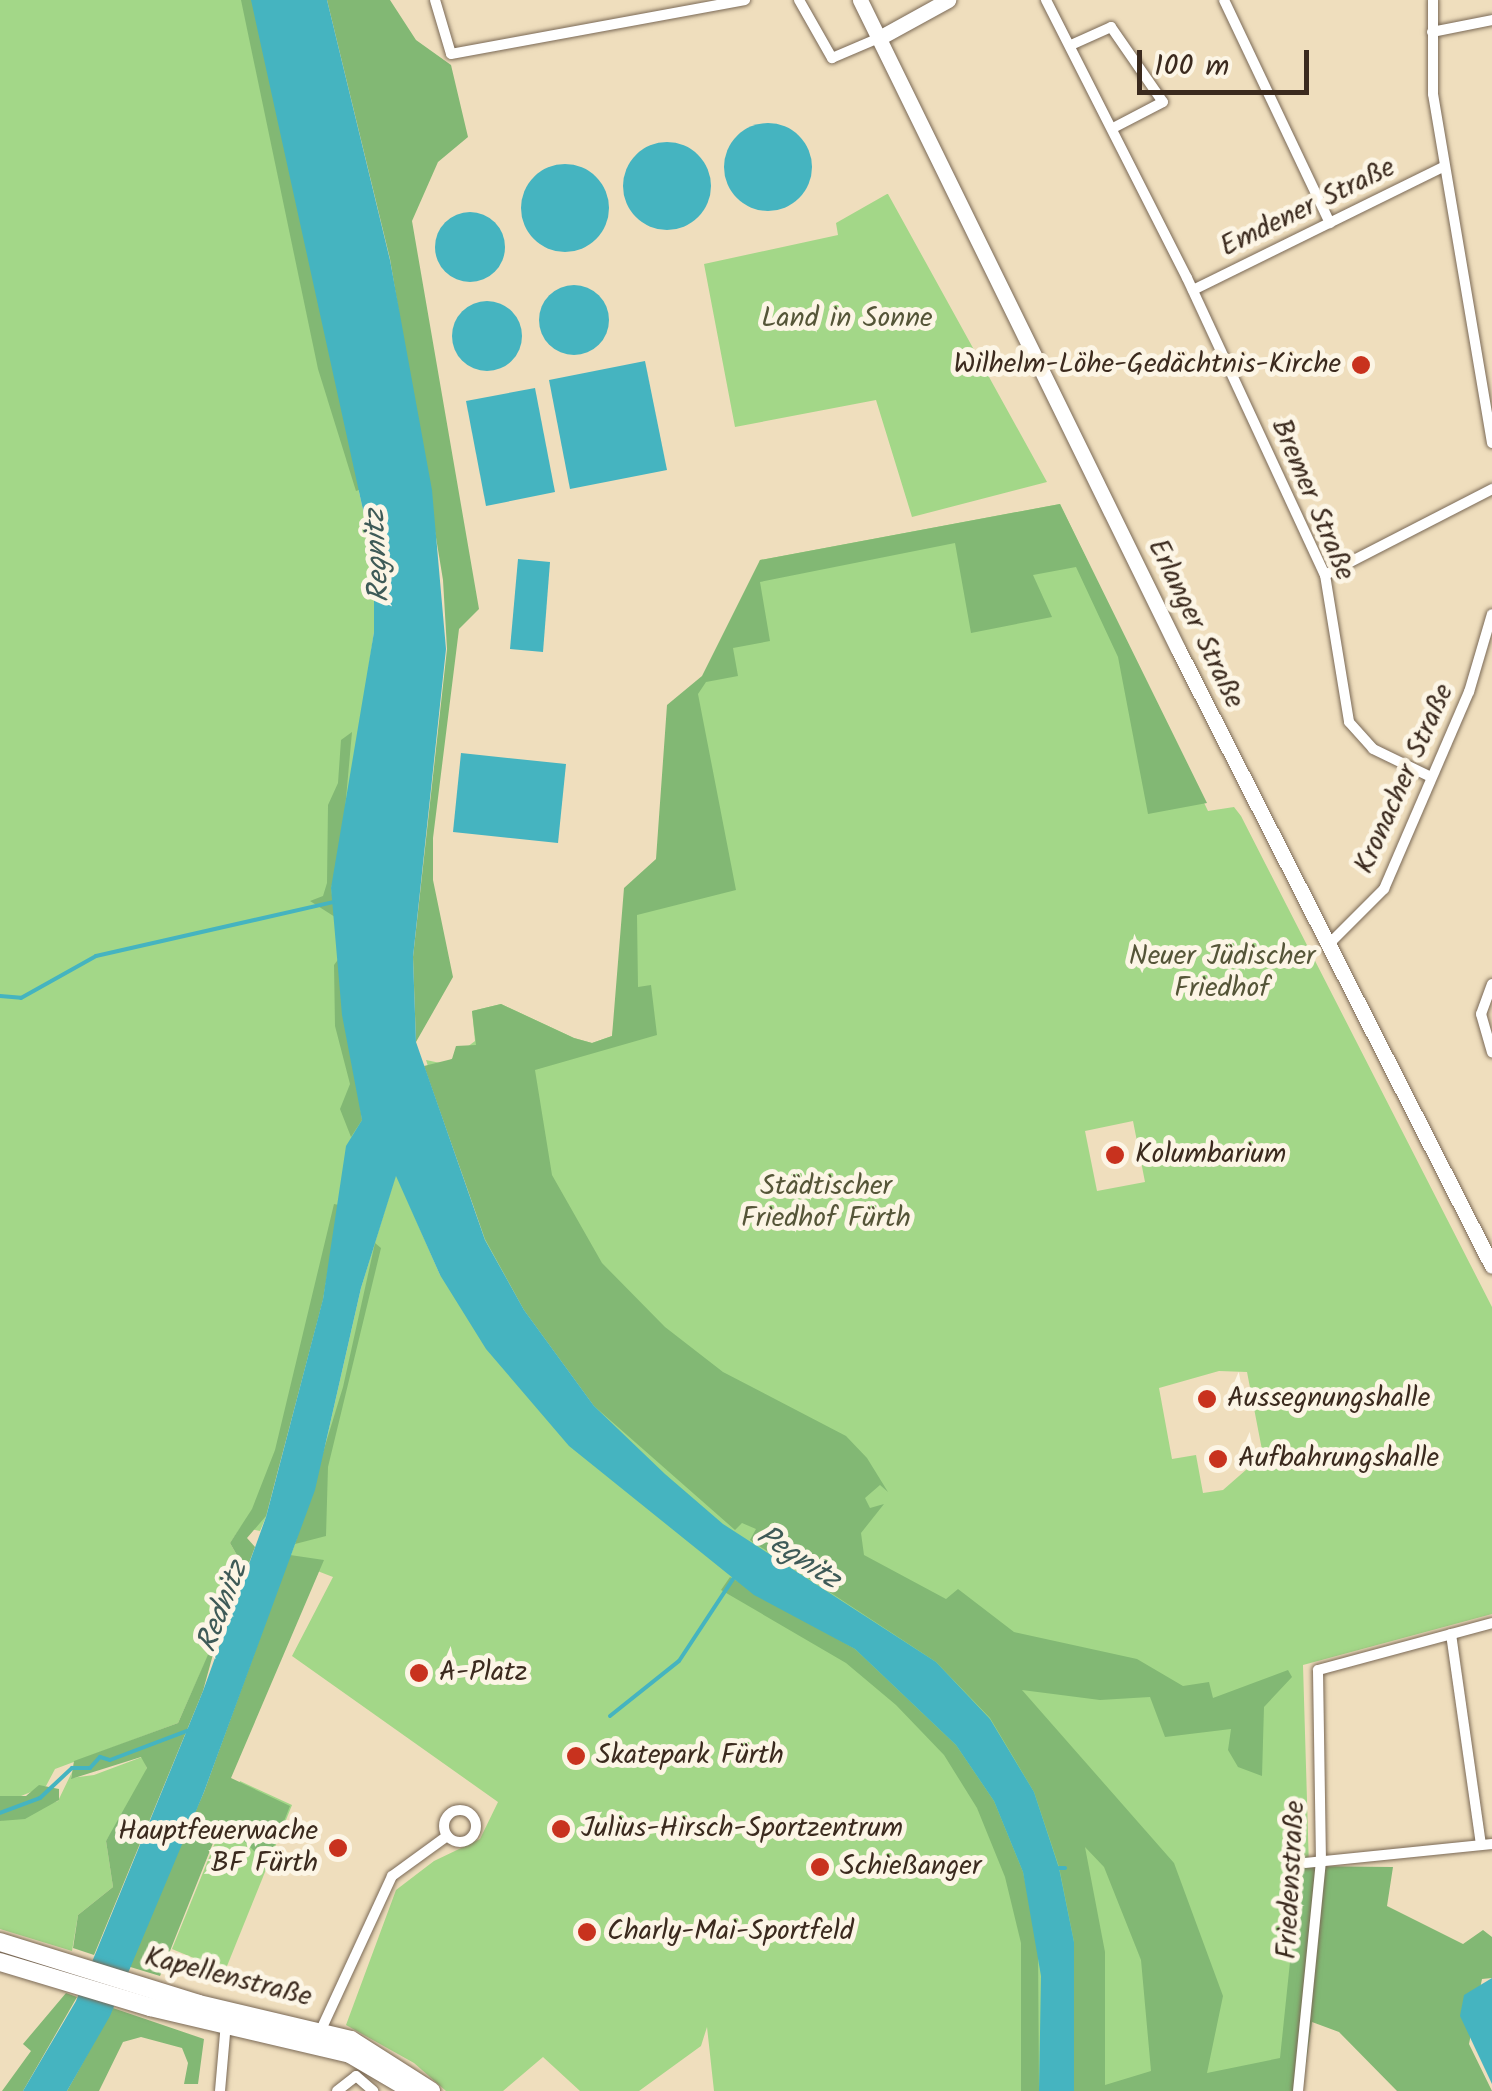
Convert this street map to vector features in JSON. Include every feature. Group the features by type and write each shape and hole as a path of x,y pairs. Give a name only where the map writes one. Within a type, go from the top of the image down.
{"main road":[{"name":"Erlanger Straße","path":"860,0 1492,1266"},
{"path":"880,38 948,0"},
{"name":"Kapellenstraße","path":"0,1942 69,1972 152,1999 376,2051 432,2091"},
{"name":"Kapellenstraße","path":"0,1962 69,1972"},
{"name":"Kapellenstraße","path":"318,2037 375,2064 412,2091"}],"street":[{"path":"436,0 452,54 745,0"},
{"path":"799,0 832,58 880,38"},
{"name":"Bremer Straße","path":"1046,0 1193,290 1325,575 1349,722 1373,749 1431,776"},
{"path":"1224,0 1330,223"},
{"path":"1433,0 1443,168 1492,443"},
{"path":"1432,32 1492,20"},
{"path":"1071,45 1111,27 1163,102 1113,128"},
{"name":"Emdener Straße","path":"1193,290 1443,168"},
{"path":"1325,575 1492,489"},
{"name":"Kronacher Straße","path":"1329,944 1384,889 1477,670 1492,614"},
{"path":"1492,984 1482,1014 1492,1052"},
{"path":"1305,1864 1486,1844 1451,1634 1492,1623"},
{"name":"Friedenstraße","path":"1298,2091 1321,1862 1318,1670 1451,1634"},
{"path":"318,2037 392,1876 447,1836"},
{"path":"220,2091 227,2018"},
{"path":"337,2091 356,2076 373,2091"}],"green space":[{"path":"0,0 251,0 374,560 374,632 341,853 362,1120 266,1517 260,1531 241,1527 230,1543 246,1571 178,1723 55,1769 46,1786 11,1800 0,1796"},
{"path":"241,0 252,0 255,12 362,489 356,491 318,369"},
{"path":"327,0 390,0 416,40 451,65 468,137 438,162 412,221 479,609 459,629 433,838 433,880 453,977 416,1042 413,957 447,649 443,580 390,259"},
{"name":"Land in Sonne","path":"888,194 1047,482 912,517 876,400 735,427 704,264 838,235 836,223"},
{"path":"1060,504 1208,811 1234,807 1241,816 1492,1307 1492,1614 1303,1665 1309,1868 1289,2057 1206,2091 714,2091 707,2027 701,2046 639,2091 580,2091 543,2057 503,2091 446,2091 414,2063 346,2025 396,1890 434,1861 480,1839 498,1802 292,1656 333,1577 289,1560 315,1490 361,1288 396,1174 440,1275 594,1406 524,1310 485,1240 426,1060 445,1064 475,1041 472,1011 501,1004 574,1038 592,1043 612,1036 632,907 731,887 693,694 733,648 760,560","holes":["1133,1121 1145,1182 1097,1191 1085,1131","1219,1371 1247,1372 1263,1455 1223,1490 1203,1493 1196,1455 1172,1459 1159,1388"]},
{"path":"1060,504 1207,803 1148,814 1118,657 1076,567 1033,575 1052,617 971,633 955,543 760,582 770,641 733,648 738,676 706,682 698,694 736,890 637,915 638,987 651,985 657,1035 535,1070 552,1175 602,1263 665,1327 723,1372 846,1436 867,1458 888,1492 880,1485 865,1498 870,1508 884,1504 861,1533 864,1555 946,1599 958,1589 1014,1632 1137,1659 1183,1686 1209,1682 1213,1698 1288,1670 1292,1677 1264,1707 1262,1776 1238,1767 1228,1750 1231,1729 1165,1737 1150,1697 1100,1700 1022,1690 1174,1863 1223,1996 1207,2073 1280,2058 1300,1866 1393,1867 1387,1906 1463,1944 1483,1930 1492,1937 1492,1978 1482,1979 1469,2044 1492,2091 1397,2091 1339,2032 1312,2022 1302,2091 1074,2091 1074,1942 1059,1867 1034,1792 990,1718 936,1662 750,1540 756,1529 742,1523 735,1530 594,1406 524,1310 485,1239 424,1066 452,1059 456,1046 476,1045 472,1011 501,1004 574,1038 592,1043 612,1036 624,888 656,859 667,705 702,676 760,560","holes":["1085,1847 1104,1867 1141,1960 1151,2071 1105,2085 1105,1952"]},
{"path":"352,732 341,854 331,888 335,917 310,901 323,896 327,883 328,805 338,783 341,740"},
{"path":"340,957 362,1120 351,1137 340,1109 350,1084 335,1026 334,965"},
{"path":"334,1204 339,1205 323,1300 266,1516 247,1538 255,1547 246,1571 230,1543 252,1509 275,1450"},
{"path":"375,1243 381,1248 328,1467 326,1536 295,1544 343,1387"},
{"path":"290,1555 324,1560 231,1778 290,1806 267,1864 240,1837 219,1828 160,1976 127,1966 204,1792"},
{"path":"730,1577 855,1649 956,1745 994,1801 1023,1872 1038,1941 1039,2091 1021,2091 1021,1943 1005,1877 977,1808 944,1755 896,1705 846,1663 721,1590"},
{"path":"221,1625 203,1691 94,1955 73,1948 78,1915 113,1887 106,1841 147,1768 141,1757 71,1779 74,1761 178,1723"},
{"path":"142,1757 147,1768 140,1790 106,1841 113,1887 78,1915 72,1951 0,1929 0,1821 58,1801 72,1772 71,1778 94,1775"},
{"path":"240,1781 292,1805 225,1971 172,1949"},
{"path":"39,1785 59,1789 59,1800 25,1819 0,1821 0,1796 26,1796"},
{"path":"66,1993 77,1997 23,2091 2,2091 31,2051 23,2044"},
{"path":"113,2008 204,2039 198,2084 184,2084 188,2063 182,2048 141,2037 123,2042 99,2091 67,2091"}],"water":[{"name":"Regnitz","path":"251,0 327,0 390,260 432,490 446,649 413,957 416,1042 485,1240 524,1310 594,1406 665,1474 723,1524 936,1662 990,1719 1034,1792 1059,1868 1074,1942 1074,2091 1039,2091 1041,1976 1023,1872 994,1801 956,1745 855,1649 754,1595 569,1446 486,1349 440,1275 396,1176 361,1288 315,1490 204,1792 110,2016 67,2091 23,2091 76,2001 203,1691 266,1517 323,1299 346,1146 362,1120 342,1015 331,888 374,632 374,560"},
{"path":"759,123 777,123 793,130 805,142 812,167 805,192 793,204 777,211 759,211 743,204 731,192 724,176 724,158 731,142 743,130"},
{"path":"658,142 676,142 692,149 704,161 711,186 704,211 692,223 676,230 658,230 642,223 630,211 623,195 623,177 630,161 642,149"},
{"path":"556,164 574,164 590,171 602,183 609,208 602,233 590,245 574,252 556,252 540,245 528,233 521,217 521,199 528,183 540,171"},
{"path":"470,212 484,214 495,222 503,233 503,261 495,272 484,280 470,282 456,280 445,272 437,261 435,247 437,233 445,222 456,214"},
{"path":"574,285 588,287 599,295 607,306 607,334 599,345 588,353 574,355 560,353 549,345 541,334 539,320 541,306 549,295 560,287"},
{"path":"487,301 501,303 512,311 520,322 520,350 512,361 501,369 487,371 473,369 462,361 454,350 452,336 454,322 462,311 473,303"},
{"path":"645,361 667,470 570,489 549,380"},
{"path":"535,388 555,492 486,506 466,401"},
{"path":"518,559 550,562 543,652 510,649"},
{"path":"461,753 566,764 558,843 453,832"},
{"path":"1492,1978 1492,2084 1460,2016 1464,1995"}],"waterway":[{"path":"0,996 21,998 96,956 333,902"},
{"path":"610,1716 679,1661 733,1579"},
{"path":"0,1813 40,1798 72,1768 90,1768 100,1757 110,1760 192,1729"},
{"path":"1059,1868 1065,1868"}],"place":[{"name":"Wilhelm-Löhe-Gedächtnis-Kirche","path":"1361,365"},
{"name":"Kolumbarium","path":"1115,1155"},
{"name":"Aussegnungshalle","path":"1207,1399"},
{"name":"Aufbahrungshalle","path":"1218,1459"},
{"name":"A-Platz","path":"419,1673"},
{"name":"Skatepark Fürth","path":"576,1756"},
{"name":"Julius-Hirsch-Sportzentrum","path":"561,1829"},
{"name":"Hauptfeuerwache BF Fürth","path":"338,1848"},
{"name":"Schießanger","path":"820,1867"},
{"name":"Charly-Mai-Sportfeld","path":"587,1932"}],"park label":[{"name":"Neuer Jüdischer Friedhof","path":"1222,973"},
{"name":"Städtischer Friedhof Fürth","path":"826,1203"}],"water label":[{"name":"Pegnitz","path":"798,1558"},
{"name":"Rednitz","path":"223,1607"}]}
